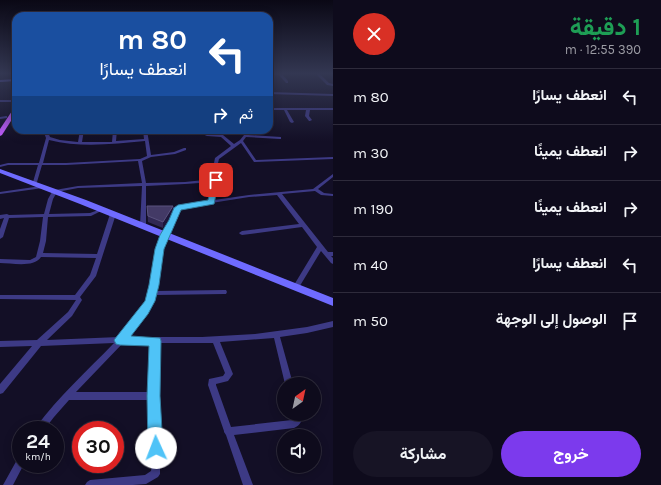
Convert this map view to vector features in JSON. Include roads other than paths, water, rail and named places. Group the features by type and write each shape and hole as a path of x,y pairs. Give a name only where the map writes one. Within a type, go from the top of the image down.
{"main road":[{"path":"0,127 3,118 12,106"},
{"path":"0,134 12,115"},
{"path":"0,166 38,185"},
{"path":"0,171 113,214 333,302"}],"street":[{"path":"0,102 12,101"},
{"path":"273,109 333,109"},
{"path":"286,109 292,122"},
{"path":"308,109 307,116 310,120"},
{"path":"0,194 38,185 40,164 48,138 46,134"},
{"path":"80,143 81,134"},
{"path":"114,142 115,134"},
{"path":"145,134 149,156"},
{"path":"205,134 223,136 234,146"},
{"path":"211,202 216,180 218,158 246,136 280,138"},
{"path":"48,138 61,142 80,143 146,140"},
{"path":"241,141 255,161 333,158"},
{"path":"0,166 8,164 140,160 148,158 149,156 175,153 185,149"},
{"path":"140,160 144,176 143,226"},
{"path":"46,421 59,405 120,340 144,311 153,293 159,249 174,220 175,208 315,189 333,175"},
{"path":"0,261 31,262 37,259 39,256 45,225 45,216 50,198 54,191 78,187 184,183 216,180"},
{"path":"315,189 324,194 333,195"},
{"path":"278,193 333,262"},
{"path":"0,216 87,215 101,210"},
{"path":"144,210 151,210"},
{"path":"0,390 38,344 70,314 79,300 77,297 93,276 113,214"},
{"path":"0,237 7,216"},
{"path":"242,233 303,225"},
{"path":"296,287 320,247"},
{"path":"326,254 333,254"},
{"path":"39,256 99,256"},
{"path":"153,293 224,292"},
{"path":"0,297 77,297"},
{"path":"0,344 38,344 120,340 216,340 276,334 333,324"},
{"path":"276,334 287,377"},
{"path":"216,340 229,374 226,378 213,380 211,383 248,485"},
{"path":"90,485 146,479 155,474 154,396 156,341"},
{"path":"68,396 154,396"},
{"path":"228,432 294,424 297,421"},
{"path":"8,485 14,473"}]}
